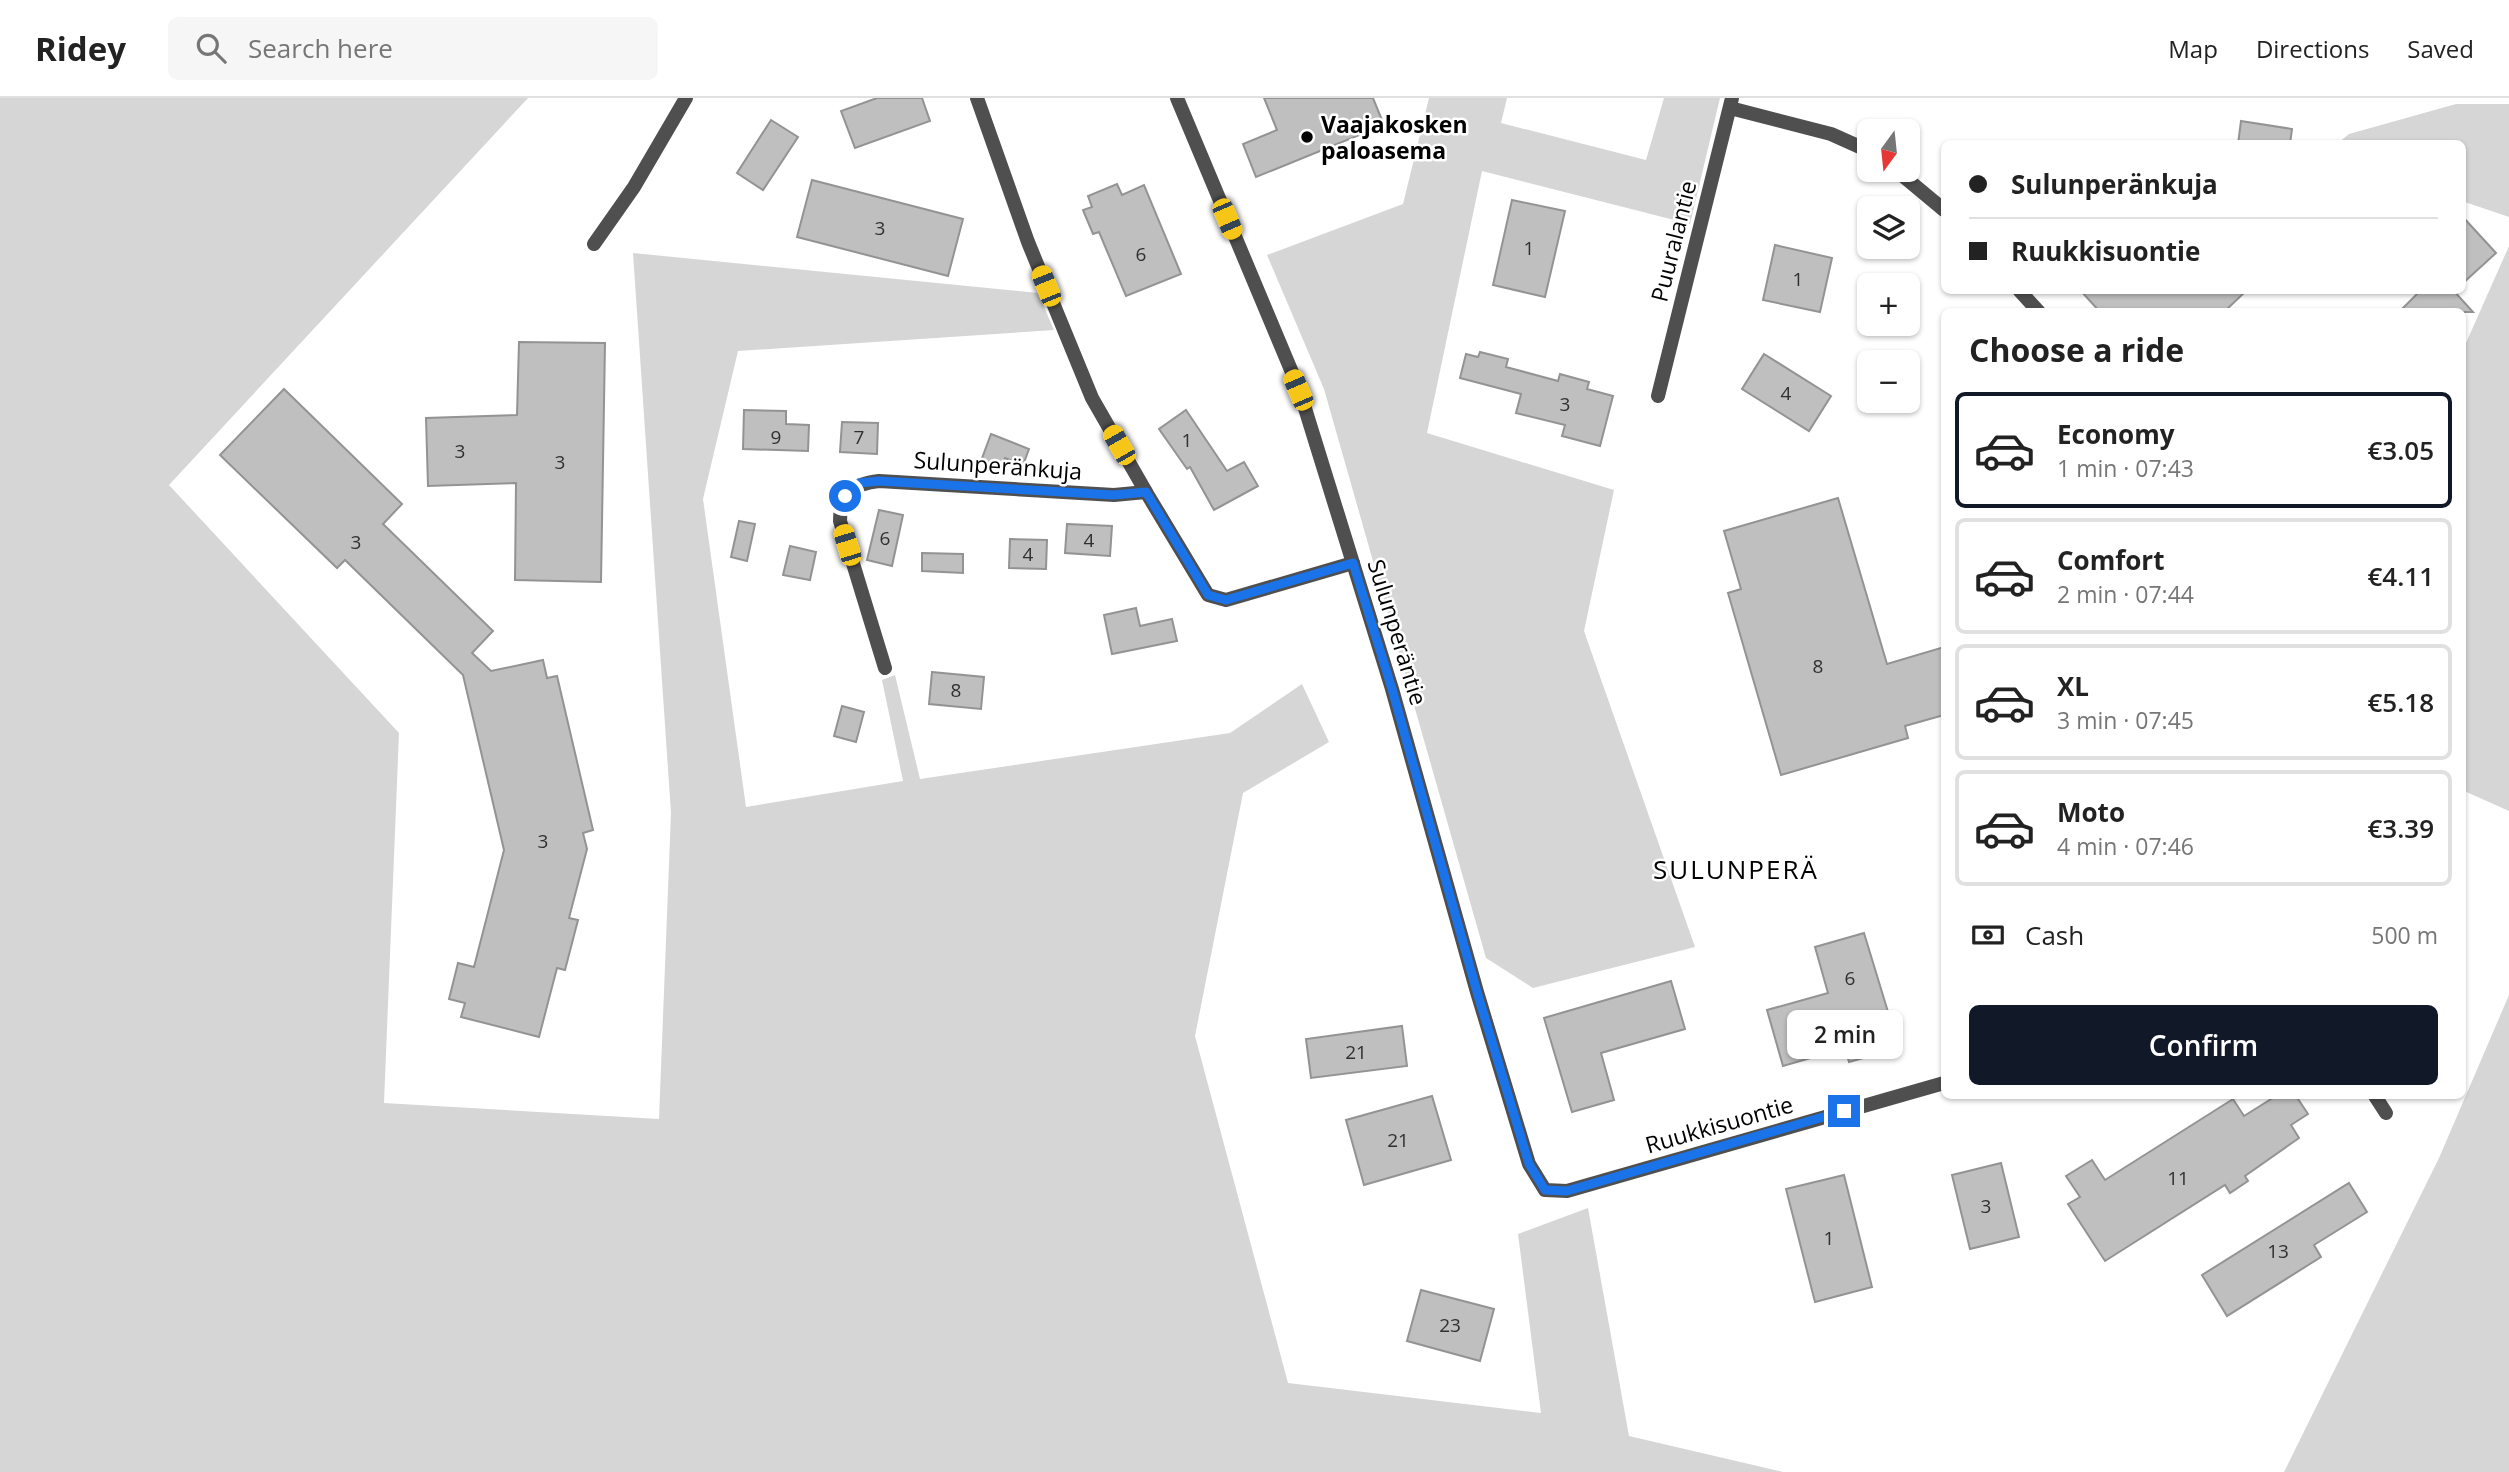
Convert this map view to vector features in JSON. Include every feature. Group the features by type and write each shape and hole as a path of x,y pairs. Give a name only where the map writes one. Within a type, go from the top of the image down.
{"street":[{"path":"594,244 634,187 686,98"},
{"path":"977,98 1028,242 1092,398 1208,595 1226,600 1353,563"},
{"name":"Sulunperäntie","path":"1177,98 1298,390 1392,689 1477,992 1529,1164 1545,1190"},
{"path":"1731,103 1831,134 1857,146"},
{"name":"Puuralantie","path":"1658,396 1731,103"},
{"path":"1910,182 1941,208"},
{"path":"2023,294 2036,308"},
{"name":"Sulunperänkuja","path":"885,667 840,520 840,507 845,496 859,483 879,481 1114,495 1146,492"},
{"name":"Ruukkisuontie","path":"1545,1190 1567,1191 1941,1084"},
{"path":"2377,1099 2386,1113"}],"shaded area":[{"path":"0,98 528,98 169,485 399,733 384,1103 659,1119 671,813 633,253 1038,293 1054,330 738,351 703,499 746,807 903,781 882,680 895,675 920,779 1230,733 1302,684 1329,742 1243,793 1195,1036 1288,1383 1541,1413 1518,1234 1588,1208 1629,1436 1783,1472 0,1472"},
{"path":"1429,98 1507,98 1501,123 1646,160 1664,98 1720,98 1690,224 1482,171 1427,433 1614,490 1584,631 1695,947 1533,988 1486,958 1324,389 1267,255 1403,204"},
{"path":"2456,104 2509,104 2509,217 2466,202 2466,140 2342,140 2349,134"},
{"path":"2509,246 2509,811 2466,792 2466,343"},
{"path":"2509,995 2509,1472 2284,1472 2439,1158"}],"building":[{"path":"877,98 922,98 930,121 855,148 841,111"},
{"name":"Vaajakosken paloasema","path":"1264,98 1373,98 1384,125 1256,177 1243,144 1277,130"},
{"path":"771,120 798,137 763,190 737,173"},
{"path":"2241,121 2292,129 2291,140 2239,140"},
{"path":"812,180 963,219 948,276 797,237"},
{"path":"1117,184 1122,195 1144,185 1181,274 1126,296 1099,232 1093,234 1083,210 1092,207 1088,196"},
{"path":"1512,200 1565,211 1545,297 1493,285"},
{"path":"2466,220 2496,253 2466,280"},
{"path":"1775,245 1832,258 1820,312 1763,300"},
{"path":"2084,294 2243,294 2228,308 2096,308"},
{"path":"2417,294 2457,294 2473,312 2466,312 2466,308 2403,308"},
{"path":"519,342 605,343 601,582 515,580 516,483 428,486 426,418 517,415"},
{"path":"1480,352 1508,359 1506,367 1558,381 1560,374 1589,382 1587,389 1613,396 1600,446 1562,436 1565,425 1516,413 1521,394 1460,378 1466,354 1478,357"},
{"path":"1764,354 1831,396 1809,431 1742,389"},
{"path":"284,389 402,504 383,524 493,631 472,653 491,671 543,660 547,678 557,676 593,830 583,833 587,849 569,918 578,920 565,970 557,968 539,1037 461,1017 465,1003 449,999 458,963 474,967 504,850 463,675 345,560 337,568 220,455"},
{"path":"744,410 786,411 786,424 809,425 808,451 743,449"},
{"path":"1186,410 1227,471 1244,462 1258,486 1214,510 1190,467 1187,469 1159,429"},
{"path":"842,422 878,423 877,454 840,452"},
{"path":"991,434 1029,449 1023,465 1005,458 1000,468 981,461"},
{"path":"1838,498 1887,664 1941,648 1941,716 1905,726 1908,738 1781,775 1728,593 1741,589 1724,531"},
{"path":"879,510 903,515 892,566 867,560"},
{"path":"739,521 755,524 747,561 731,557"},
{"path":"1067,524 1112,526 1110,556 1065,553"},
{"path":"1010,539 1047,540 1046,569 1009,568"},
{"path":"790,546 816,552 810,580 783,575"},
{"path":"922,553 963,554 963,573 922,571"},
{"path":"1136,608 1140,626 1172,619 1177,641 1112,654 1104,615"},
{"path":"932,672 984,677 981,709 929,704"},
{"path":"842,706 864,712 856,742 834,736"},
{"path":"1864,933 1899,1048 1849,1062 1845,1048 1783,1066 1767,1010 1828,993 1815,947"},
{"path":"1671,981 1685,1029 1601,1053 1614,1100 1572,1112 1544,1018"},
{"path":"1402,1026 1407,1066 1311,1078 1306,1039"},
{"path":"1432,1096 1451,1160 1364,1185 1346,1120"},
{"path":"2233,1099 2244,1116 2271,1099 2298,1099 2308,1114 2291,1125 2299,1138 2245,1176 2248,1181 2230,1193 2225,1185 2105,1261 2068,1204 2080,1197 2066,1176 2092,1160 2105,1180"},
{"path":"2001,1163 2019,1237 1970,1249 1952,1175"},
{"path":"1844,1175 1872,1287 1815,1302 1786,1189"},
{"path":"2349,1183 2367,1212 2314,1245 2321,1257 2227,1316 2202,1275"},
{"path":"1421,1290 1494,1309 1480,1361 1407,1341"}],"place":[{"name":"Vaajakosken paloasema","path":"1307,137"}],"district":[{"name":"SULUNPERÄ","path":"1736,869"}],"route":[{"path":"845,496 859,483 879,481 1114,495 1146,492 1208,595 1226,600 1353,563 1529,1164 1545,1190 1567,1191 1844,1111"}]}
